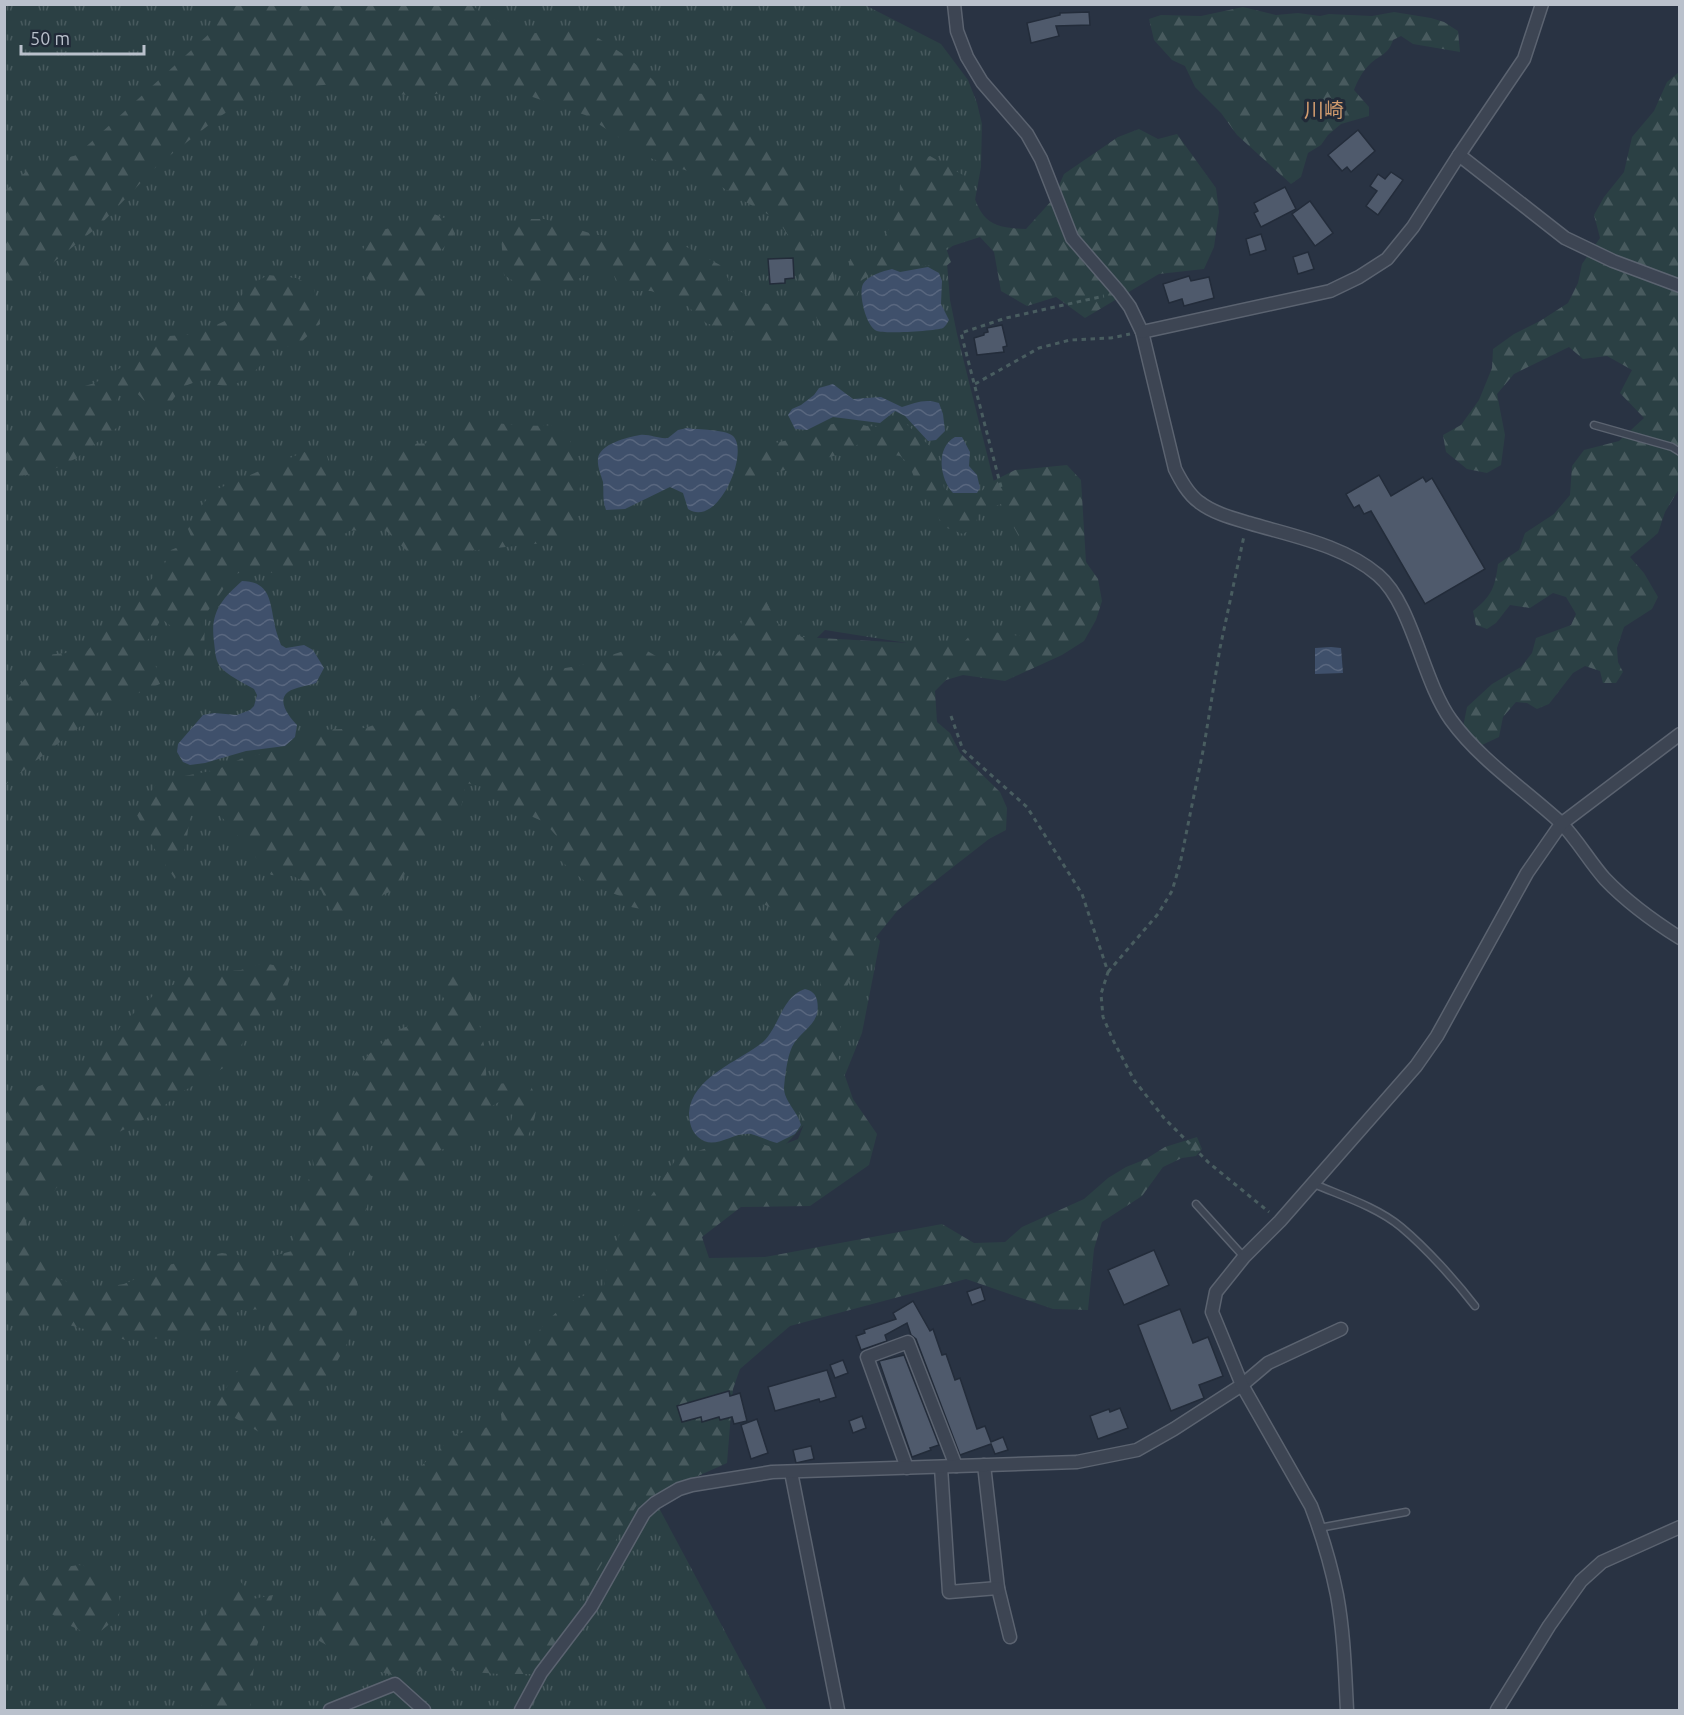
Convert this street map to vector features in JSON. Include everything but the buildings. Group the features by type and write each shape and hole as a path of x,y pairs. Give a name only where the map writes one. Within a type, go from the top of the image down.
{"street":[{"path":"954,4 957,31 967,57 982,82 1027,134 1041,159 1072,238 1119,292 1130,307 1142,332 1176,469 1183,484 1198,502 1221,514 1346,554 1379,576 1404,612 1428,676 1451,720 1505,775 1561,824 1606,879 1634,906 1680,938"},
{"path":"1142,332 1330,291 1359,277 1387,259 1407,235 1524,59 1542,4"},
{"path":"1459,155 1565,238 1613,261 1680,286"},
{"path":"1347,1710 1343,1639 1337,1594 1319,1528 1311,1506 1242,1385 1212,1312 1216,1292 1244,1257 1280,1221 1416,1066 1437,1036 1527,873 1561,824 1680,734"},
{"path":"521,1710 541,1673 591,1607 644,1513 655,1503 679,1489 772,1472 1077,1462 1137,1450 1242,1385 1268,1362 1341,1329"},
{"path":"907,1468 867,1357 908,1342 956,1466"},
{"path":"984,1465 999,1588 1010,1637"},
{"path":"941,1467 949,1592 999,1588"},
{"path":"791,1472 838,1710"},
{"path":"1497,1710 1549,1626 1581,1581 1602,1562 1680,1527"},
{"path":"330,1710 395,1684 424,1710"}],"lane":[{"path":"1594,425 1672,447 1680,452"},
{"path":"1313,1183 1371,1209 1401,1227 1456,1282 1475,1306"},
{"path":"1196,1204 1244,1257"},
{"path":"1319,1528 1406,1512"}],"path":[{"path":"1000,487 961,333 1006,318 1119,292"},
{"path":"975,384 999,373 1039,348 1070,340 1110,338 1142,332"},
{"path":"1246,522 1240,562 1218,658 1204,746 1180,864 1172,891 1158,914 1108,972 1101,994 1103,1017 1134,1080 1164,1118 1209,1163 1280,1221"},
{"path":"951,716 963,750 1027,807 1073,878 1090,915 1108,972"}],"green space":[{"path":"863,4 941,44 968,80 977,103 982,124 981,167 969,233 946,251 950,300 997,494 1024,483 1024,640 945,649 825,630 698,754 880,941 862,1033 841,1085 582,1364 767,1710 5,1710 5,5"},
{"path":"207,5 473,5 480,13 528,34 581,27 629,58 653,80 682,93 708,94 738,113 753,134 807,173 810,190 809,231 822,250 830,254 835,283 848,276 850,259 874,253 889,229 899,206 900,184 914,163 930,156 968,178 976,202 985,217 1000,226 1026,229 1053,199 1064,174 1118,137 1139,129 1158,139 1177,134 1216,188 1219,212 1214,247 1204,269 1159,274 1085,318 1056,297 1027,306 1001,291 994,252 980,237 946,248 951,262 944,268 934,265 919,266 905,271 885,266 862,280 851,311 853,335 850,341 830,348 815,313 799,322 776,348 760,350 752,338 706,323 683,302 651,291 622,291 613,273 595,266 571,285 520,285 504,275 501,235 523,219 544,219 596,235 681,244 720,265 733,287 756,301 776,306 794,297 801,270 793,244 778,220 708,178 650,158 585,115 518,92 472,87 420,97 332,84 257,93 219,117 159,164 99,226 31,280 5,295 5,191 30,168 77,155 210,33 212,7"},
{"path":"1243,7 1276,15 1298,13 1320,16 1329,14 1372,16 1394,12 1431,18 1444,22 1458,31 1460,52 1413,44 1401,36 1393,40 1386,52 1365,70 1354,90 1369,107 1369,116 1341,124 1328,135 1321,145 1308,153 1301,177 1291,184 1237,135 1221,113 1195,87 1185,66 1172,60 1154,40 1149,19 1161,15 1201,16"},
{"path":"1679,72 1679,489 1665,512 1658,533 1630,557 1644,573 1658,597 1652,609 1624,627 1617,648 1618,662 1623,672 1616,683 1603,683 1600,671 1585,666 1573,673 1549,704 1537,709 1527,703 1516,702 1503,717 1499,737 1482,745 1463,727 1467,707 1492,684 1521,667 1532,653 1536,638 1571,625 1576,614 1566,597 1553,593 1530,608 1510,605 1496,623 1487,629 1476,625 1473,611 1492,590 1498,564 1519,550 1525,533 1554,514 1570,495 1572,466 1584,450 1619,441 1644,418 1620,393 1632,370 1607,356 1583,359 1569,347 1514,374 1497,394 1505,435 1501,465 1487,473 1467,469 1446,452 1443,435 1461,425 1479,400 1492,368 1493,349 1514,334 1568,303 1578,283 1582,264 1600,238 1594,215 1604,197 1624,172 1632,137 1654,111 1667,82"},
{"path":"434,214 449,220 455,234 429,265 435,292 424,302 405,301 398,284 374,285 361,271 362,252 370,233"},
{"path":"268,275 296,278 313,286 320,324 297,346 273,348 264,362 251,375 236,384 217,385 206,378 182,387 169,405 149,406 135,391 119,390 115,406 119,426 75,459 50,471 9,478 5,483 5,441 13,438 27,425 39,404 71,390 95,383 132,361 147,344 169,336 197,334 227,320 247,287"},
{"path":"899,417 938,454 944,488 956,499 975,498 991,482 1015,470 1067,465 1081,480 1086,562 1098,579 1102,601 1096,620 1084,641 1062,655 1005,681 963,675 946,680 935,691 937,722 950,733 960,753 1000,792 1007,808 1006,830 989,839 898,910 859,958 844,994 837,1053 853,1099 877,1134 869,1165 810,1206 741,1207 702,1237 709,1258 765,1257 942,1224 974,1243 1005,1242 1022,1227 1084,1199 1108,1178 1165,1147 1197,1137 1202,1149 1196,1156 1182,1158 1163,1167 1142,1196 1102,1222 1094,1249 1088,1310 1053,1309 966,1279 790,1326 740,1369 733,1389 727,1463 638,1503 536,1674 426,1669 403,1678 370,1669 312,1637 322,1600 378,1534 406,1480 456,1434 502,1424 498,1386 544,1324 564,1305 604,1286 608,1261 625,1222 646,1203 677,1158 740,1137 775,1148 798,1139 804,1124 788,1092 793,1056 823,1016 820,986 838,944 819,930 759,902 742,900 721,903 703,898 679,904 659,898 646,910 631,907 620,896 588,884 561,861 561,841 544,822 504,804 483,787 466,783 460,813 445,835 415,852 398,888 355,908 339,927 321,890 293,876 271,875 212,807 190,815 186,845 175,879 154,848 137,815 158,781 216,770 243,758 300,748 319,730 365,728 433,706 463,710 484,693 514,676 578,666 639,646 671,665 714,657 741,625 745,600 764,597 777,623 802,637 909,643 965,641 975,629 1020,636 1023,617 1018,535 1001,504 979,511 975,527 963,534 947,528 929,501 920,493 909,464 900,456 877,452 859,444 837,455 757,478 746,488 738,477 744,457 751,449 805,436 828,425 847,421 883,427"},
{"path":"471,418 514,425 557,425 569,436 581,481 571,540 469,551 408,552 383,528 349,531 311,557 300,575 250,571 234,574 205,615 204,658 184,661 179,637 172,627 161,619 153,634 142,646 155,663 160,684 105,707 5,785 5,702 46,655 87,651 165,563 171,550 193,541 188,529 197,511 215,490 304,452 327,456 334,481 351,484 368,466 398,444 449,443"},
{"path":"263,963 293,969 287,987 255,1022 230,1064 182,1092 149,1117 95,1144 52,1193 23,1209 30,1239 58,1279 94,1289 124,1284 168,1265 222,1253 262,1259 292,1251 299,1204 314,1166 310,1145 321,1121 369,1054 398,1030 439,1014 449,1005 437,989 443,978 456,969 468,976 484,1045 487,1085 527,1079 536,1106 530,1132 521,1150 512,1137 513,1113 504,1099 492,1106 470,1137 439,1151 419,1185 393,1181 394,1153 382,1135 362,1138 359,1156 371,1176 367,1208 349,1254 360,1292 354,1331 324,1385 290,1412 259,1432 228,1414 209,1415 235,1374 269,1340 268,1309 241,1310 206,1333 169,1338 126,1340 69,1325 18,1317 5,1322 4,1107 48,1082 83,1074 105,1049 123,1023 154,995 194,974 241,970"},
{"path":"79,1565 108,1574 117,1586 119,1616 101,1631 82,1631 64,1623 37,1603 5,1587 5,1573 25,1576 50,1569"},
{"path":"238,1578 253,1599 273,1595 255,1652 250,1710 206,1710 194,1698 199,1627 214,1599"}],"water":[{"path":"928,267 939,273 942,281 941,304 949,320 945,326 931,330 899,332 882,332 873,328 866,317 862,302 862,288 865,281 876,274 892,269 900,272"},
{"path":"833,384 853,399 881,397 902,407 925,401 939,403 945,431 936,440 928,441 905,416 895,411 880,423 833,417 807,430 795,429 788,415 792,409 814,395 819,388"},
{"path":"687,428 718,431 733,436 737,445 737,457 728,486 720,499 710,508 699,512 688,509 683,493 670,487 625,509 606,510 598,462 603,449 629,437 644,435 668,438 678,430"},
{"path":"955,437 962,437 970,452 969,466 977,475 980,488 977,493 953,493 945,480 942,456 944,448"},
{"path":"242,581 258,584 267,593 281,645 286,648 304,645 313,650 324,668 316,683 288,692 283,700 285,709 297,725 295,737 285,746 246,751 190,765 183,762 177,752 178,744 203,715 214,713 237,715 254,706 257,695 254,689 219,665 213,632 219,607 228,594"},
{"path":"1315,648 1341,648 1343,673 1315,674"},
{"path":"805,989 813,993 818,1008 814,1021 792,1047 788,1062 785,1093 801,1125 795,1134 777,1143 751,1134 737,1135 717,1142 704,1141 698,1137 691,1126 689,1113 698,1089 718,1071 763,1042 791,998"}],"district":[{"name":"川崎","path":"1324,110"}]}
